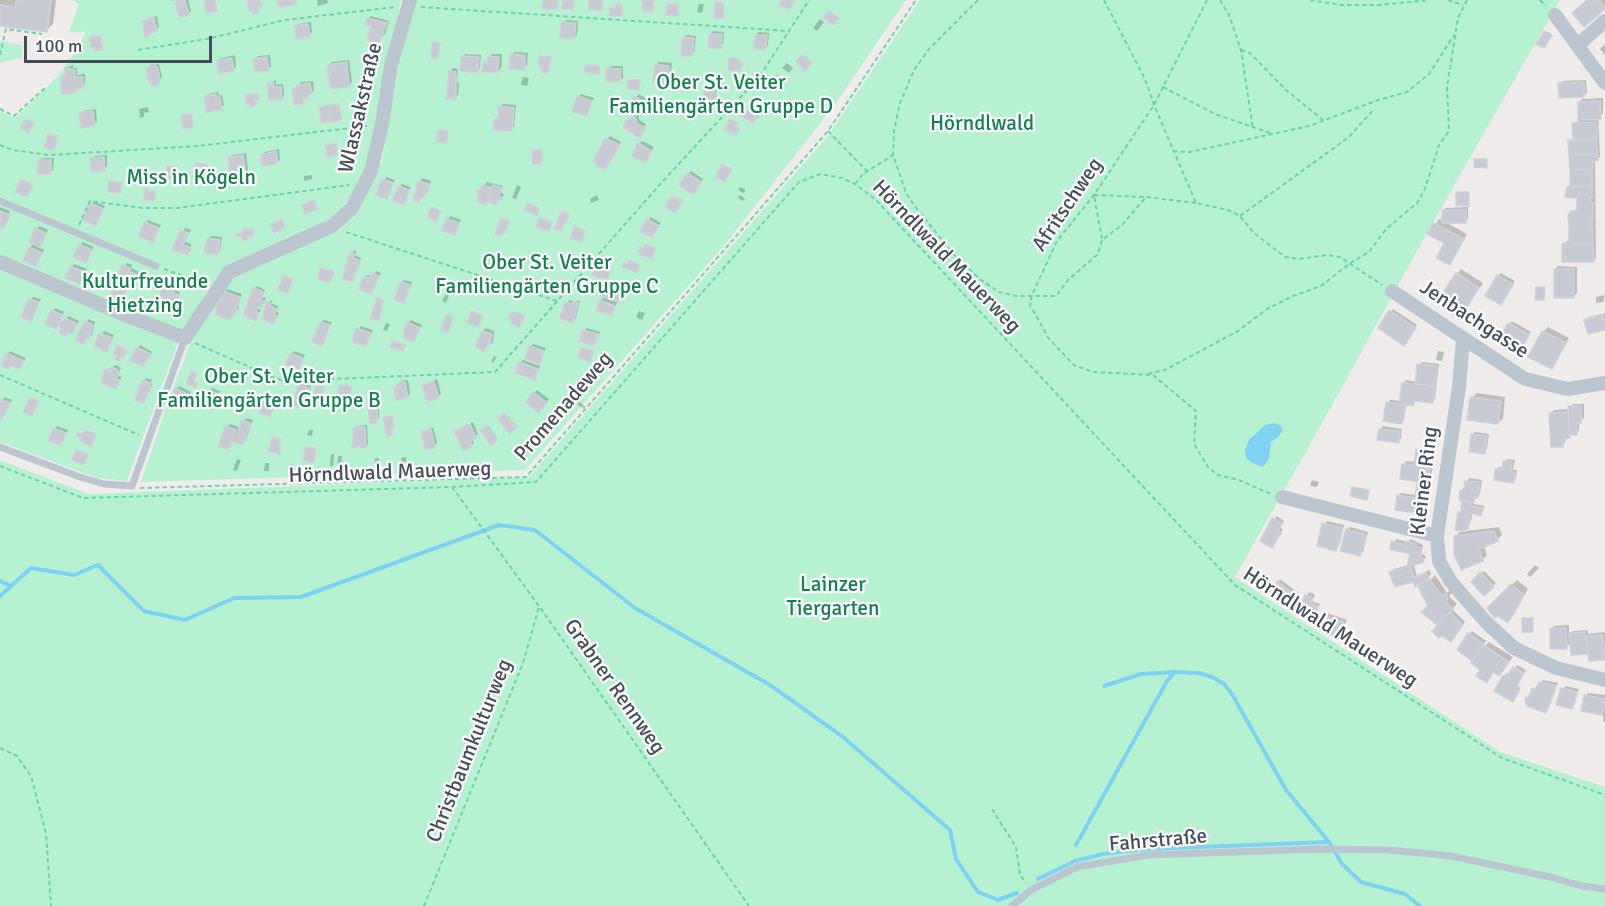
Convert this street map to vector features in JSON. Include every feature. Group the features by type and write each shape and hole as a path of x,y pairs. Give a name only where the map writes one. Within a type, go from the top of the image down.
{"street":[{"name":"Wlassakstraße","path":"185,338 216,288 229,272 332,226 352,208 367,182 374,161 391,65 409,3"},
{"path":"1555,15 1605,83"},
{"path":"1578,45 1605,21"},
{"path":"0,261 64,290 185,338"},
{"name":"Jenbachgasse","path":"1392,291 1525,379 1568,389 1605,383"},
{"name":"Kleiner Ring","path":"1463,339 1459,387 1437,536 1439,561 1451,582 1486,622 1514,648 1556,668 1605,680"},
{"path":"1282,497 1437,536"}],"lane":[{"path":"0,201 156,266"},
{"name":"Wlassakstraße","path":"132,486 185,338"},
{"path":"0,447 80,477 104,484 132,486"},
{"name":"Fahrstraße","path":"1012,906 1031,890 1077,867 1148,855 1319,849 1389,850 1451,856 1539,874 1582,886 1605,889"}],"path":[{"path":"185,338 286,381 495,372 707,132 760,76 809,0"},
{"name":"Promenadeweg","path":"132,486 145,489 526,477 828,131 916,0"},
{"path":"978,0 929,49 909,80 897,114 893,155 898,175 914,205 954,255 981,280 999,292 1016,296 1056,296 1068,280 1098,254 1102,240 1094,195 1146,197 1196,203 1228,210 1240,216 1254,233 1286,257 1299,259 1327,255 1340,257 1392,291"},
{"path":"1104,0 1145,79 1196,203"},
{"name":"Afritschweg","path":"1032,295 1057,241 1094,195 1154,105 1207,0"},
{"path":"1220,0 1229,15 1241,50 1253,129"},
{"path":"1310,0 1341,5 1379,5 1429,0"},
{"path":"1448,0 1463,5"},
{"path":"1032,295 1030,305 1049,339 1074,365 1093,372 1135,375 1165,370 1238,331 1267,309 1321,286 1369,252 1386,229 1417,203 1425,189 1439,145 1449,130 1447,87 1458,18 1467,0"},
{"path":"138,51 207,39 285,20 409,3 789,31"},
{"path":"0,55 6,29 42,34"},
{"path":"1173,151 1190,152 1274,135 1324,121 1378,100 1407,92 1429,74 1456,32"},
{"path":"1241,50 1250,53 1286,90 1324,121"},
{"path":"0,109 14,116 46,87"},
{"path":"1163,87 1215,114 1274,135"},
{"path":"1240,216 1349,137 1374,109"},
{"path":"0,145 12,150 61,154 198,146 382,124"},
{"path":"828,131 867,171"},
{"path":"855,184 867,171 893,155"},
{"name":"Hörndlwald Mauerweg","path":"0,466 83,498 452,487 536,482 799,182 820,174 842,178 855,184 875,199 1234,585 1502,758 1605,795"},
{"path":"75,233 90,201 143,208 177,208 367,182"},
{"path":"1102,240 1122,225 1146,197"},
{"path":"332,226 557,301"},
{"path":"156,266 216,288"},
{"path":"1145,374 1153,375 1196,411 1194,444 1208,467 1218,475 1239,480 1282,497"},
{"path":"0,375 123,429 148,437"},
{"name":"Grabner Rennweg","path":"452,487 539,606 749,906"},
{"name":"Christbaumkulturweg","path":"423,906 522,663 539,606"},
{"path":"0,748 16,756 31,776 46,833 51,906"},
{"path":"992,809 1016,848 1020,874 1031,890"}],"green space":[{"path":"72,0 401,0 368,161 356,189 339,211 320,226 225,266 208,289 179,340 127,481 97,478 0,442 0,111 15,118 59,75 80,44 86,31 69,32 79,4"},
{"path":"416,0 906,0 834,106 722,248 525,470 141,482 193,336 234,274 339,230 359,209 382,161 399,62"},
{"name":"Lainzer Tiergarten","path":"920,0 1560,0 1235,577 1500,752 1605,787 1605,906 0,906 0,460 89,494 529,477 828,136"},
{"path":"0,41 22,45 22,58 0,63"}],"water":[{"path":"1274,423 1280,425 1283,430 1271,442 1269,459 1263,467 1254,464 1246,458 1245,450 1249,440 1265,425"}],"building":[{"path":"16,0 51,0 47,32 0,26 0,5 15,7"},
{"path":"175,0 185,0 189,15 179,18"},
{"path":"204,0 215,0 217,11 206,13"},
{"path":"247,0 260,0 262,6 258,7 259,12 253,14 252,10 249,11"},
{"path":"277,0 295,0 296,4 281,7"},
{"path":"543,0 558,0 557,9 542,9"},
{"path":"563,0 574,0 573,10 562,9"},
{"path":"589,0 603,0 602,11 588,10"},
{"path":"643,0 654,0 653,12 642,11"},
{"path":"782,0 795,1 789,10 779,4"},
{"path":"1587,0 1599,0 1605,9 1584,27 1572,13"},
{"path":"715,2 724,3 723,19 714,19"},
{"path":"667,3 678,4 678,16 666,15"},
{"path":"615,4 622,4 622,16 609,16 610,7 615,8"},
{"path":"829,10 839,18 833,25 823,17"},
{"path":"154,18 157,31 145,37 142,21"},
{"path":"367,18 387,23 379,43 367,40 371,26 365,25"},
{"path":"561,22 576,23 574,39 560,38"},
{"path":"308,24 310,37 296,39 294,26"},
{"path":"1544,31 1552,35 1544,48 1536,44"},
{"path":"709,34 722,34 721,49 708,48"},
{"path":"100,35 103,50 95,52 95,48 91,48 89,37"},
{"path":"755,35 767,35 766,50 754,49"},
{"path":"682,37 694,38 692,56 682,56"},
{"path":"432,42 440,43 438,58 431,58"},
{"path":"510,54 525,55 525,70 509,69"},
{"path":"803,55 812,62 805,71 795,61"},
{"path":"461,56 479,57 478,73 460,71"},
{"path":"488,56 499,57 498,72 482,72 483,61 487,62"},
{"path":"539,56 551,57 548,73 541,72"},
{"path":"267,57 269,71 255,72 253,59"},
{"path":"232,58 234,71 219,74 217,60"},
{"path":"729,58 737,58 742,63 741,71 728,70"},
{"path":"347,62 349,87 331,89 329,74 327,75 328,65"},
{"path":"655,64 669,66 668,83 653,82"},
{"path":"585,65 600,66 599,74 584,72"},
{"path":"156,66 160,81 158,81 159,85 152,86 151,82 149,83 146,68"},
{"path":"65,68 75,70 75,77 83,77 83,89 76,89 76,93 61,94 61,78 65,75"},
{"path":"606,68 621,69 620,82 606,81"},
{"path":"449,71 456,72 456,100 446,99"},
{"path":"778,74 787,82 780,90 770,82"},
{"path":"628,79 640,80 639,90 627,89"},
{"path":"1584,82 1584,97 1559,98 1558,83"},
{"path":"267,83 274,83 274,87 281,87 282,100 269,101"},
{"path":"310,83 312,94 309,98 303,99 304,104 294,105 292,88"},
{"path":"705,88 715,89 713,106 702,104"},
{"path":"258,93 259,100 255,100 256,106 249,107 249,104 246,104 245,95"},
{"path":"216,94 216,98 220,97 222,110 206,112 204,96"},
{"path":"577,96 592,101 587,116 572,112"},
{"path":"634,96 648,104 642,116 628,108"},
{"path":"1600,101 1601,119 1578,120 1578,102"},
{"path":"339,104 342,120 331,122 329,105"},
{"path":"329,105 331,122 321,123 319,107"},
{"path":"499,106 514,108 512,131 493,130 494,119 498,120"},
{"path":"751,109 759,115 753,124 742,116 746,110 749,112"},
{"path":"93,111 95,126 81,128 79,113"},
{"path":"192,114 193,128 183,129 181,115"},
{"path":"631,117 636,118 636,123 646,128 640,138 623,127"},
{"path":"25,119 34,123 29,133 20,128"},
{"path":"730,119 738,123 736,126 740,128 735,135 724,129"},
{"path":"1596,122 1597,139 1573,140 1572,123"},
{"path":"438,130 448,131 447,143 436,142"},
{"path":"48,134 58,136 54,150 44,148"},
{"path":"605,138 620,145 605,170 596,166 597,163 593,161"},
{"path":"1597,139 1597,154 1569,155 1568,140"},
{"path":"336,143 337,155 327,157 325,145"},
{"path":"638,143 652,151 645,163 632,156"},
{"path":"533,149 542,150 541,165 532,164"},
{"path":"276,151 278,164 262,166 261,155"},
{"path":"1597,154 1598,161 1593,161 1593,169 1570,170 1569,155"},
{"path":"243,155 246,174 230,176 228,157"},
{"path":"104,157 105,171 91,172 90,158"},
{"path":"1474,159 1487,159 1487,168 1474,167"},
{"path":"38,160 51,160 51,174 37,174"},
{"path":"195,163 207,164 208,176 197,178"},
{"path":"722,164 732,169 725,182 715,177"},
{"path":"167,166 176,166 175,179 167,179"},
{"path":"1592,169 1592,186 1570,186 1570,170"},
{"path":"687,173 701,182 693,195 679,185"},
{"path":"21,179 33,185 27,197 15,192"},
{"path":"381,179 393,183 387,199 376,195"},
{"path":"108,181 122,182 121,193 108,192"},
{"path":"418,181 429,184 424,197 421,197 419,202 413,200"},
{"path":"482,185 492,188 486,205 477,202 479,195 476,191 481,189"},
{"path":"493,185 502,188 499,195 502,199 496,205 487,202"},
{"path":"398,186 409,190 404,205 392,201"},
{"path":"1592,186 1592,197 1590,198 1593,203 1592,224 1569,224 1568,216 1571,211 1577,211 1577,198 1565,197 1567,187"},
{"path":"144,188 148,188 148,191 155,191 155,200 144,200"},
{"path":"1456,192 1469,192 1469,206 1456,205"},
{"path":"671,196 683,200 675,213 665,207"},
{"path":"314,200 318,209 305,214 301,205"},
{"path":"90,203 103,209 96,226 83,220"},
{"path":"527,203 539,208 537,215 524,210"},
{"path":"431,207 441,211 437,221 427,217"},
{"path":"1442,210 1466,210 1466,223 1442,223"},
{"path":"0,211 10,215 3,229 0,228"},
{"path":"562,211 570,214 561,231 554,229"},
{"path":"446,218 459,223 455,235 442,231"},
{"path":"501,218 510,221 501,236 495,234"},
{"path":"539,218 552,222 549,231 536,227"},
{"path":"282,219 285,227 274,233 270,224"},
{"path":"647,219 659,226 652,238 640,231"},
{"path":"144,222 159,228 153,243 138,236"},
{"path":"1433,223 1464,239 1450,265 1436,258 1444,243 1427,234"},
{"path":"1569,224 1592,224 1593,244 1569,243"},
{"path":"574,226 585,230 582,242 570,238"},
{"path":"35,228 46,233 40,247 29,242"},
{"path":"242,229 253,229 253,237 242,240 242,236 236,237 236,233 242,233"},
{"path":"180,230 189,233 183,245 189,247 188,255 172,250"},
{"path":"207,238 220,240 218,255 204,253"},
{"path":"1562,243 1593,244 1594,262 1562,262"},
{"path":"79,244 92,250 86,263 73,257"},
{"path":"644,244 656,248 652,259 638,252 640,246 643,247"},
{"path":"29,247 42,253 36,266 23,260"},
{"path":"350,252 355,254 353,258 359,260 353,282 342,279"},
{"path":"628,260 639,264 637,272 622,267"},
{"path":"122,265 130,268 129,271 137,275 132,287 116,280"},
{"path":"596,265 611,270 607,280 592,275"},
{"path":"70,266 85,272 80,284 65,278"},
{"path":"320,268 333,271 329,283 317,279"},
{"path":"1554,269 1574,269 1574,298 1554,298"},
{"path":"372,273 379,276 371,294 359,290 363,277 370,278"},
{"path":"1456,273 1479,288 1459,319 1436,303"},
{"path":"1497,275 1513,285 1501,305 1485,296"},
{"path":"284,276 293,279 288,293 277,290"},
{"path":"400,282 410,285 404,303 394,300"},
{"path":"164,284 175,289 173,293 179,295 174,305 158,299"},
{"path":"605,284 616,288 615,292 620,294 618,302 601,296"},
{"path":"115,285 127,289 122,301 110,296"},
{"path":"1536,287 1545,287 1544,300 1535,300"},
{"path":"253,288 263,292 261,300 264,301 261,308 258,306 256,311 259,313 256,321 243,315"},
{"path":"223,291 240,297 237,312 229,320 216,315 216,304"},
{"path":"377,298 383,300 379,321 370,318"},
{"path":"28,299 39,302 31,322 21,317"},
{"path":"599,300 615,306 612,315 596,311"},
{"path":"267,301 276,309 274,314 277,316 274,324 262,319"},
{"path":"565,302 578,303 573,323 560,319"},
{"path":"51,310 62,315 56,329 45,324"},
{"path":"1389,310 1416,328 1404,346 1378,328"},
{"path":"471,311 483,316 478,327 467,323"},
{"path":"510,313 525,315 520,327 511,324 512,321 508,319"},
{"path":"449,314 453,318 448,333 441,330 446,315"},
{"path":"1603,314 1605,330 1588,334 1584,320"},
{"path":"65,318 77,324 72,334 67,332 66,336 59,333 61,320 64,321"},
{"path":"85,321 93,325 89,339 87,338 83,344 75,340"},
{"path":"320,322 330,325 322,346 312,342"},
{"path":"406,322 420,328 414,342 403,338"},
{"path":"1508,323 1529,335 1518,354 1498,341"},
{"path":"356,328 371,333 366,346 352,342"},
{"path":"583,330 598,334 594,346 579,341"},
{"path":"482,331 492,334 490,346 488,345 484,352 475,346"},
{"path":"1542,331 1566,343 1552,369 1528,357"},
{"path":"99,333 113,338 107,352 94,346"},
{"path":"392,340 406,345 403,351 390,347"},
{"path":"117,345 127,350 124,358 121,357 119,361 115,359 117,355 113,354"},
{"path":"529,346 544,351 540,364 525,359"},
{"path":"136,347 149,353 150,356 143,366 130,361"},
{"path":"581,348 594,351 590,362 578,357"},
{"path":"6,353 24,361 20,369 10,366 8,369 1,365"},
{"path":"290,353 303,358 299,370 285,365"},
{"path":"519,362 538,369 535,380 515,373"},
{"path":"1417,364 1437,366 1435,386 1415,384"},
{"path":"112,367 119,371 116,379 120,380 116,389 101,383 104,370 110,370"},
{"path":"191,371 197,374 194,381 198,383 196,388 186,383"},
{"path":"142,380 151,383 144,403 135,400"},
{"path":"434,381 439,398 427,402 422,385"},
{"path":"405,382 408,398 396,400 394,388 397,387 397,383"},
{"path":"1402,383 1435,386 1433,403 1414,401 1414,406 1399,404"},
{"path":"298,385 309,388 304,408 293,406"},
{"path":"339,385 351,386 350,399 339,398"},
{"path":"315,386 324,387 322,403 313,402"},
{"path":"175,388 189,395 185,406 169,401"},
{"path":"208,390 219,394 213,410 202,406"},
{"path":"533,392 547,403 539,413 525,402"},
{"path":"30,397 39,401 32,416 23,412"},
{"path":"1470,397 1501,401 1498,424 1467,420"},
{"path":"377,398 377,423 370,423 367,399"},
{"path":"0,399 10,403 1,421 0,421"},
{"path":"264,400 275,404 270,417 259,413"},
{"path":"1386,402 1405,405 1402,424 1383,421"},
{"path":"1568,406 1581,406 1581,423 1577,423 1577,435 1570,435"},
{"path":"1568,412 1570,438 1563,439 1563,447 1551,447 1549,413"},
{"path":"504,413 513,425 515,423 518,427 510,434 498,419"},
{"path":"393,416 392,436 387,437 383,417"},
{"path":"242,420 251,423 243,445 234,442"},
{"path":"470,424 476,438 470,441 472,447 463,451 454,431"},
{"path":"225,426 236,430 229,450 218,446"},
{"path":"487,426 497,441 491,445 480,430"},
{"path":"354,427 365,427 366,448 360,446 352,448"},
{"path":"53,428 66,433 61,445 48,441"},
{"path":"431,429 435,448 425,450 421,431"},
{"path":"1379,429 1400,431 1399,443 1377,440"},
{"path":"85,430 96,434 91,446 80,441 81,438 76,436 78,432 83,434"},
{"path":"1471,434 1487,436 1485,454 1469,452"},
{"path":"272,437 281,440 280,454 268,451"},
{"path":"305,447 316,448 314,463 303,461"},
{"path":"1416,449 1433,451 1430,467 1414,465"},
{"path":"76,450 88,454 84,465 72,460"},
{"path":"1503,461 1512,462 1511,472 1515,473 1514,483 1494,480 1495,469 1502,470"},
{"path":"1402,464 1430,467 1428,483 1400,479"},
{"path":"1465,481 1480,482 1478,498 1474,498 1474,502 1459,500 1460,490 1464,490"},
{"path":"1417,483 1430,485 1428,500 1415,498"},
{"path":"1352,487 1369,490 1367,500 1350,496"},
{"path":"1397,495 1428,500 1426,514 1395,510"},
{"path":"1462,500 1471,502 1471,506 1483,508 1481,516 1471,513 1468,529 1461,531 1455,530"},
{"path":"1272,518 1282,524 1278,531 1281,533 1272,548 1260,541"},
{"path":"1322,523 1342,528 1336,551 1317,546"},
{"path":"1346,529 1366,535 1360,556 1340,551"},
{"path":"1494,531 1498,541 1479,549 1483,561 1461,570 1454,554 1454,536"},
{"path":"1391,541 1405,545 1406,541 1416,544 1416,547 1421,548 1419,556 1421,555 1424,562 1407,567 1410,554 1390,549"},
{"path":"1411,566 1414,578 1426,572 1429,579 1415,587 1413,582 1395,587 1389,572"},
{"path":"1247,570 1259,578 1255,584 1242,576"},
{"path":"1480,572 1494,587 1484,596 1471,582"},
{"path":"1429,579 1442,596 1446,594 1448,599 1445,601 1453,610 1437,625 1421,612 1428,606 1417,585"},
{"path":"1277,581 1299,599 1294,611 1271,596 1271,591"},
{"path":"1511,584 1524,595 1508,623 1498,616 1495,618 1487,608"},
{"path":"1305,595 1313,598 1310,604 1318,607 1313,620 1297,614"},
{"path":"1450,612 1463,625 1451,642 1442,636 1439,638 1432,631"},
{"path":"1323,615 1345,623 1342,634 1336,632 1334,636 1318,628"},
{"path":"1522,618 1533,618 1533,632 1522,632"},
{"path":"1550,628 1566,628 1567,649 1550,649"},
{"path":"1585,632 1588,654 1571,655 1569,633"},
{"path":"1468,633 1484,644 1472,661 1457,650"},
{"path":"1602,635 1605,660 1589,661 1586,636"},
{"path":"1483,645 1509,662 1499,676 1493,672 1487,683 1476,676 1480,670 1471,663"},
{"path":"1513,667 1524,673 1515,689 1519,691 1513,702 1494,691 1503,675 1507,677"},
{"path":"1542,682 1556,686 1546,713 1527,706 1525,700 1532,688 1535,689"},
{"path":"1561,688 1577,692 1572,709 1556,705"},
{"path":"1584,695 1605,699 1602,715 1581,711"}],"waterway":[{"path":"0,596 31,568 74,575 98,565 144,611 185,620 234,598 301,597 499,525 535,530 635,608 770,685 843,737 950,830 956,859 978,892 998,900 1017,893"},
{"path":"0,581 11,586"},
{"path":"1104,686 1141,674 1175,672 1199,673 1224,684 1232,694 1286,790 1329,842 1342,864 1361,882 1405,894 1420,906"},
{"path":"1076,845 1167,681 1175,672"},
{"path":"1038,879 1075,861 1103,854 1146,849 1329,842"}],"park label":[{"name":"Ober St. Veiter Familiengärten Gruppe D","path":"721,95"},
{"name":"Hörndlwald","path":"982,124"},
{"name":"Miss in Kögeln","path":"191,178"},
{"name":"Ober St. Veiter Familiengärten Gruppe C","path":"547,275"},
{"name":"Kulturfreunde Hietzing","path":"145,294"},
{"name":"Ober St. Veiter Familiengärten Gruppe B","path":"269,389"}]}
